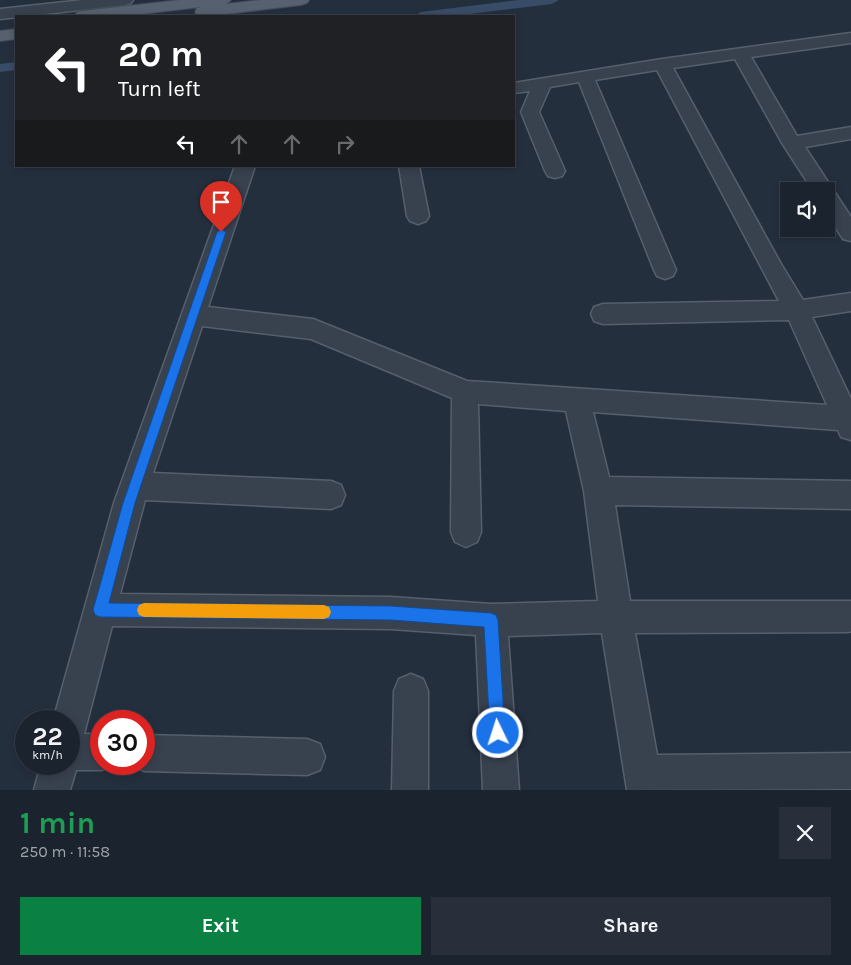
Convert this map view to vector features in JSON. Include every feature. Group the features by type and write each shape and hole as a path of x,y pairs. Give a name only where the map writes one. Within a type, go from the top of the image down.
{"main road":[{"path":"92,15 223,0"},
{"path":"173,15 301,0"},
{"path":"0,26 15,24"},
{"path":"0,36 15,34"}],"street":[{"path":"0,14 125,0"},
{"path":"515,88 662,64 851,38"},
{"path":"740,53 792,144 817,182"},
{"path":"193,315 313,329 446,382 465,392 850,422 797,310 773,270 662,64"},
{"path":"585,76 665,270"},
{"path":"543,84 532,104 530,112 555,171"},
{"path":"792,144 851,133"},
{"path":"74,710 135,486 245,167"},
{"path":"409,167 418,216"},
{"path":"835,210 849,229"},
{"path":"603,314 797,310 851,302"},
{"path":"465,392 466,532"},
{"path":"577,401 598,491 616,617 645,781 851,771"},
{"path":"135,486 330,495"},
{"path":"598,491 851,495"},
{"path":"100,610 391,613 491,620 616,617 849,616"},
{"path":"491,620 501,790"},
{"path":"410,790 411,691"},
{"path":"155,753 307,757"},
{"path":"52,790 56,775"}],"waterway":[{"path":"429,15 552,0"},
{"path":"0,68 15,66"}],"slow traffic":[{"path":"144,610 324,612"}],"route":[{"path":"221,232 129,503 100,610 391,613 491,620 498,733"}]}
